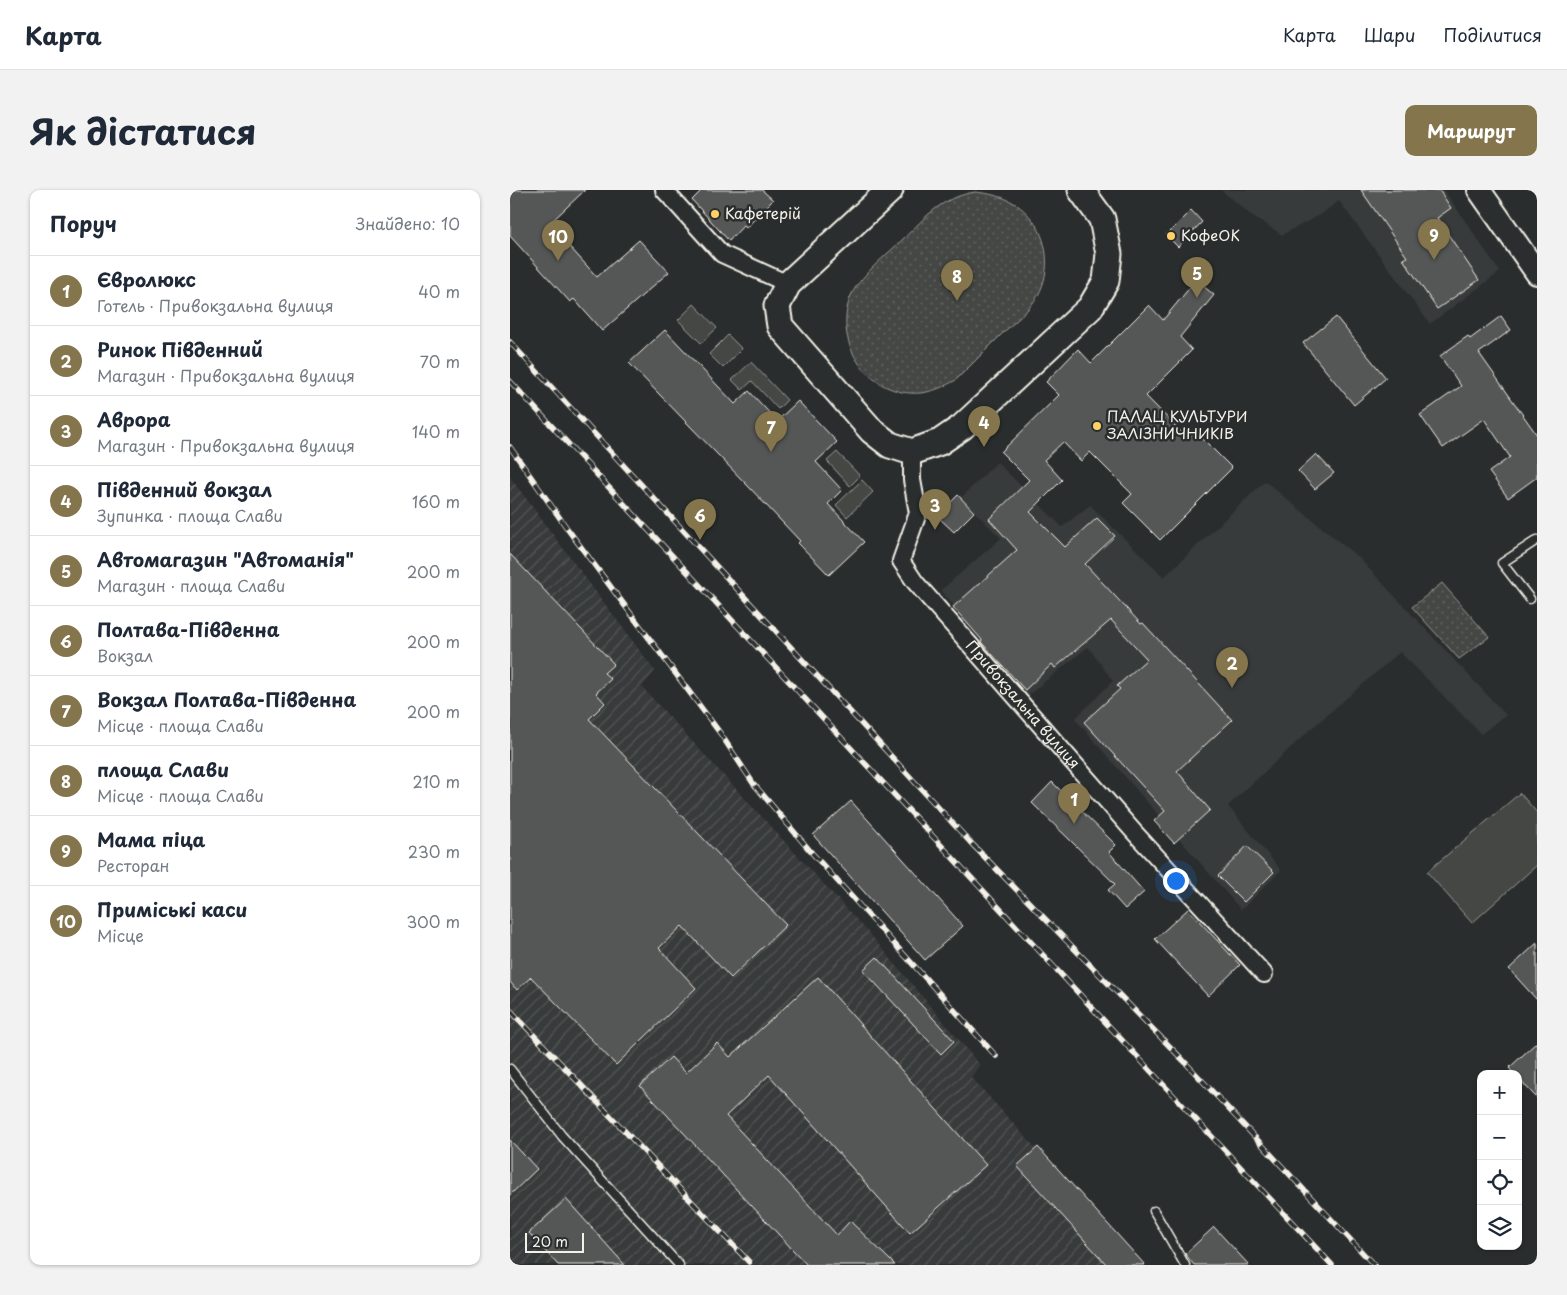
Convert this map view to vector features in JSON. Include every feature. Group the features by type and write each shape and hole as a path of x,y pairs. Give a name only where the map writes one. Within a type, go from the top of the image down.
{"main road":[{"path":"890,190 788,284 777,306 780,326 872,431 890,446 912,452 940,442 962,427 1090,308 1106,281 1110,254 1102,219 1081,190"},
{"path":"1479,190 1537,273"}],"street":[{"path":"664,190 722,254 788,284"},
{"name":"Привокзальна вулиця","path":"912,452 912,480 918,513 901,560 915,582 1134,832 1264,974"}],"lane":[{"path":"1530,600 1502,563 1537,540"},
{"path":"510,1070 562,1136 679,1265"},
{"path":"1154,1211 1185,1265"}],"shaded area":[{"path":"1221,190 1444,190 1500,272 1430,324 1339,201 1320,215 1282,235 1250,214"},
{"path":"975,192 1002,197 1010,201 1024,210 1036,225 1041,234 1046,255 1045,276 1038,295 1025,312 956,380 934,390 920,393 902,392 886,386 871,377 860,365 851,350 846,316 850,298 866,274 935,209 952,199"},
{"path":"694,304 717,328 701,343 678,320"},
{"path":"728,335 742,349 723,368 709,354"},
{"path":"751,362 787,400 778,409 752,381 742,390 732,380"},
{"path":"837,452 860,476 850,486 827,461"},
{"path":"997,462 1062,527 1090,505 1164,577 1265,481 1359,558 1506,715 1481,734 1400,652 1312,728 1228,806 1281,870 1241,910 1075,719 1113,681 1088,647 1027,696 941,590 1001,538 961,498"},
{"path":"510,477 655,671 642,687 869,933 980,1065 971,1077 1142,1265 510,1265"},
{"path":"862,480 873,492 847,517 836,505"},
{"path":"1442,583 1489,637 1459,659 1412,607"},
{"path":"1520,793 1537,813 1537,865 1472,923 1427,872"}],"building":[{"path":"510,190 585,190 549,224 597,277 639,240 669,272 602,331 574,299 570,302 510,236"},
{"path":"702,190 762,190 773,200 746,228 744,225 729,241 692,200"},
{"path":"1361,190 1439,190 1451,208 1437,218 1479,280 1437,309 1403,259 1407,257"},
{"path":"1191,210 1202,222 1178,247 1166,235"},
{"path":"1196,280 1214,295 1180,337 1192,350 1146,396 1188,439 1195,431 1232,468 1160,540 1123,503 1132,494 1090,452 1081,461 1063,442 1044,460 1062,480 1030,512 1065,547 1097,518 1115,536 1085,564 1141,624 1143,623 1232,720 1177,771 1210,810 1174,843 1154,821 1165,811 1084,722 1120,689 1117,686 1147,659 1111,620 1055,668 1052,664 1025,690 981,642 982,640 953,607 1017,550 989,519 1029,480 1001,452 1059,395 1046,382 1078,349 1091,363 1149,305 1163,320"},
{"path":"1501,316 1511,330 1479,353 1537,435 1537,477 1508,498 1489,472 1510,457 1484,419 1443,448 1420,415 1461,386 1440,356 1468,336 1470,339"},
{"path":"1336,317 1386,378 1354,405 1303,343"},
{"path":"665,330 735,404 749,391 777,421 798,401 837,442 816,462 842,490 828,504 864,542 829,575 798,543 800,541 629,363"},
{"path":"1316,454 1334,473 1315,489 1298,471"},
{"path":"958,495 974,512 954,532 937,516"},
{"path":"510,554 614,664 604,673 611,679 596,693 605,703 589,719 786,925 731,978 682,926 659,948 696,988 616,1065 531,977 517,990 510,982"},
{"path":"1052,782 1116,845 1109,852 1144,892 1125,909 1108,890 1115,884 1032,803"},
{"path":"851,801 963,926 925,960 813,835"},
{"path":"1247,846 1274,872 1244,902 1218,876"},
{"path":"1188,909 1240,965 1208,996 1155,939"},
{"path":"1537,943 1537,1000 1509,969"},
{"path":"877,957 954,1041 941,1054 863,970"},
{"path":"818,977 986,1165 910,1233 769,1075 726,1116 837,1235 850,1221 895,1265 807,1265 640,1086 671,1057 686,1073 717,1043 730,1057"},
{"path":"1537,1042 1537,1098 1522,1082 1522,1070 1511,1070 1509,1068"},
{"path":"510,1140 537,1169 510,1195"},
{"path":"1038,1147 1145,1265 1107,1265 1017,1166"},
{"path":"566,1199 625,1265 558,1265 529,1233"},
{"path":"1214,1227 1249,1265 1194,1265 1185,1254"}],"railway":[{"path":"510,342 970,842 1183,1060 1374,1265"},
{"path":"510,381 1332,1265"},
{"path":"510,447 569,531 720,733 753,783 812,853 996,1056"},
{"path":"510,1010 749,1262"}],"place":[{"name":"Кафетерій","path":"715,214"},
{"name":"КофеОК","path":"1171,236"},
{"name":"Мама піца","path":"1434,260"},
{"name":"Приміські каси","path":"558,261"},
{"name":"Автомагазин \"Автоманія\"","path":"1197,298"},
{"name":"площа Слави","path":"957,301"},
{"name":"ПАЛАЦ КУЛЬТУРИ ЗАЛIЗНИЧНИКIВ","path":"1097,426"},
{"name":"Південний вокзал","path":"984,447"},
{"name":"Вокзал Полтава-Південна","path":"771,452"},
{"name":"Аврора","path":"935,530"},
{"name":"Полтава-Південна","path":"700,540"},
{"name":"Ринок Південний","path":"1232,688"},
{"name":"Євролюкс","path":"1074,824"}]}
